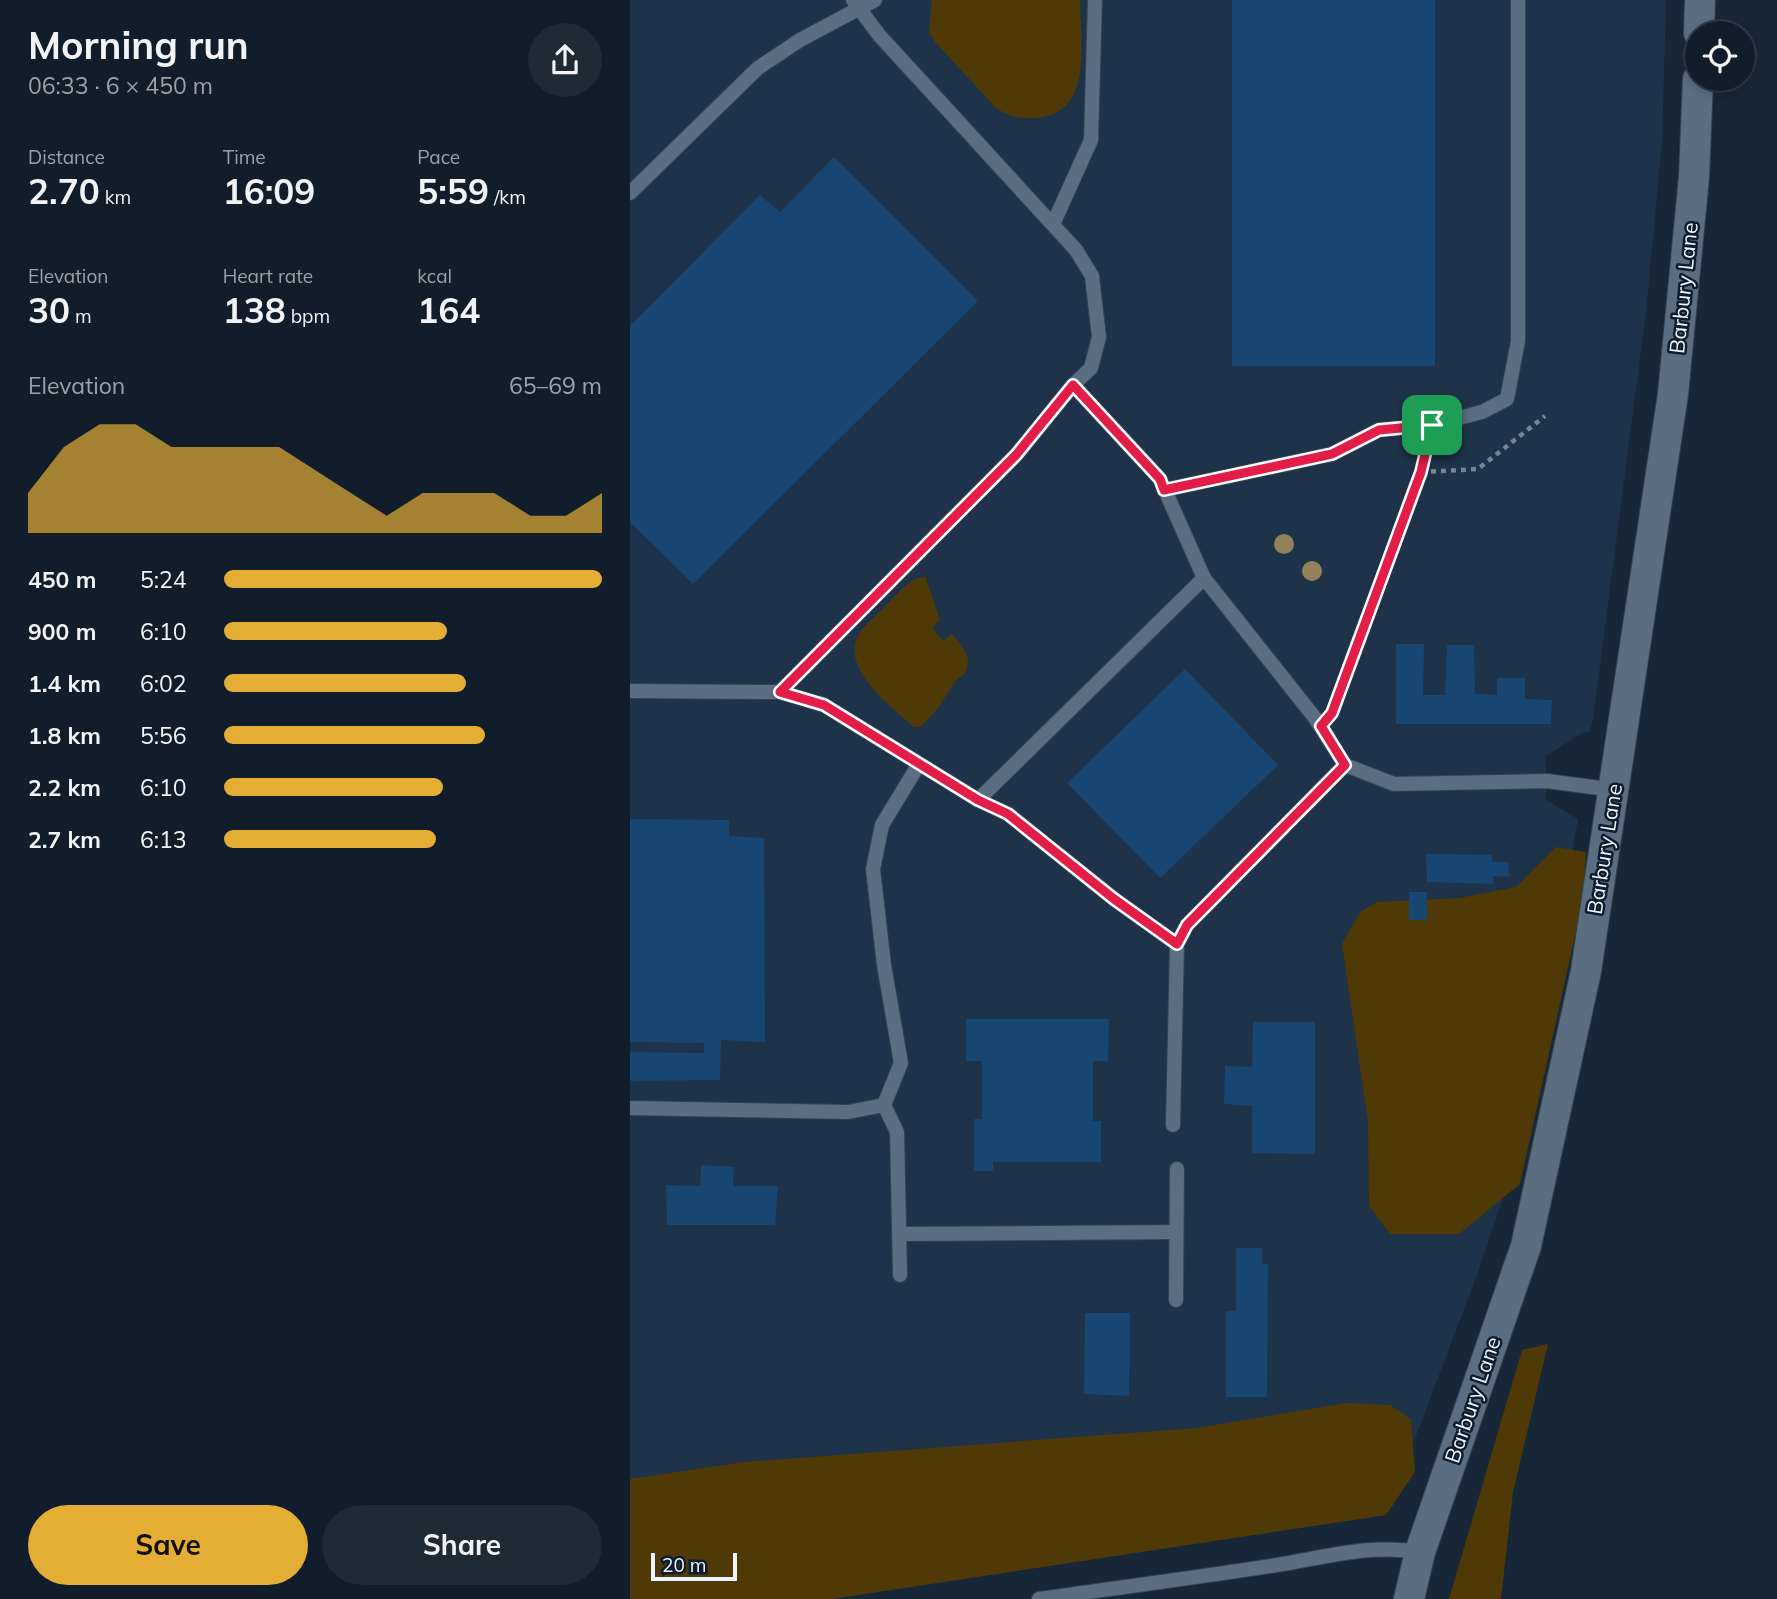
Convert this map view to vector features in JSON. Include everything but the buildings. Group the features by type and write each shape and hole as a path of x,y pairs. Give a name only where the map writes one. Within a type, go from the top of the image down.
{"street":[{"path":"1699,21 1700,0"},
{"name":"Barbury Lane","path":"1409,1599 1420,1552 1526,1246 1586,971 1673,394 1694,177 1698,91"}],"lane":[{"path":"630,193 758,68 856,4 875,0"},
{"path":"1054,222 1091,140 1095,0"},
{"path":"1164,490 1332,454 1379,430 1432,425 1507,399 1518,341 1518,0"},
{"path":"780,692 1016,455 1073,385 1091,368 1099,337 1092,276 1054,222 879,35 856,4"},
{"path":"1073,385 1160,479 1204,578 1321,726 1345,765 1394,783 1547,781 1615,790"},
{"path":"978,800 1204,578"},
{"path":"630,691 780,692 824,705 978,800 1008,814 1114,899 1177,944"},
{"path":"900,1275 897,1132 884,1105 901,1063 884,965 873,869 882,825 919,764"},
{"path":"1174,1125 1177,944 1187,925 1345,765"},
{"path":"630,1108 848,1112 884,1105"},
{"path":"1175,1300 1177,1169"},
{"path":"900,1234 1176,1232"},
{"path":"1040,1599 1284,1564 1347,1551 1389,1548 1420,1552"}],"path":[{"path":"1421,472 1478,469 1545,416"},
{"path":"1321,726 1332,713 1421,472 1432,425"}],"shaded area":[{"path":"630,0 1666,0 1662,142 1646,312 1593,719 1590,731 1582,733 1546,756 1546,800 1578,819 1540,1047 1519,1151 1477,1275 1386,1515 832,1599 630,1599"},
{"path":"932,0 1080,0 1082,52 1077,86 1070,101 1059,111 1035,118 1012,116 996,108 935,42 929,32"},
{"path":"925,576 940,620 932,628 943,641 952,634 965,652 968,662 965,673 954,682 934,712 920,727 914,727 870,684 855,658 855,644 863,628 903,589"},
{"path":"1556,847 1586,852 1583,900 1520,1184 1459,1234 1390,1234 1369,1206 1368,1122 1342,944 1361,911 1378,902 1459,898 1516,887"},
{"path":"1548,1344 1513,1492 1501,1599 1449,1599 1522,1350"},
{"path":"1346,1403 1390,1405 1411,1419 1415,1472 1386,1515 832,1599 630,1599 630,1479 744,1462 1197,1428"}],"route":[{"path":"1073,385 1160,479 1164,490 1332,454 1379,430 1432,425 1431,439 1421,472 1332,713 1321,726 1345,765 1187,925 1177,944 1114,899 1008,814 978,800 824,705 780,692 1016,455 1073,385"}]}
